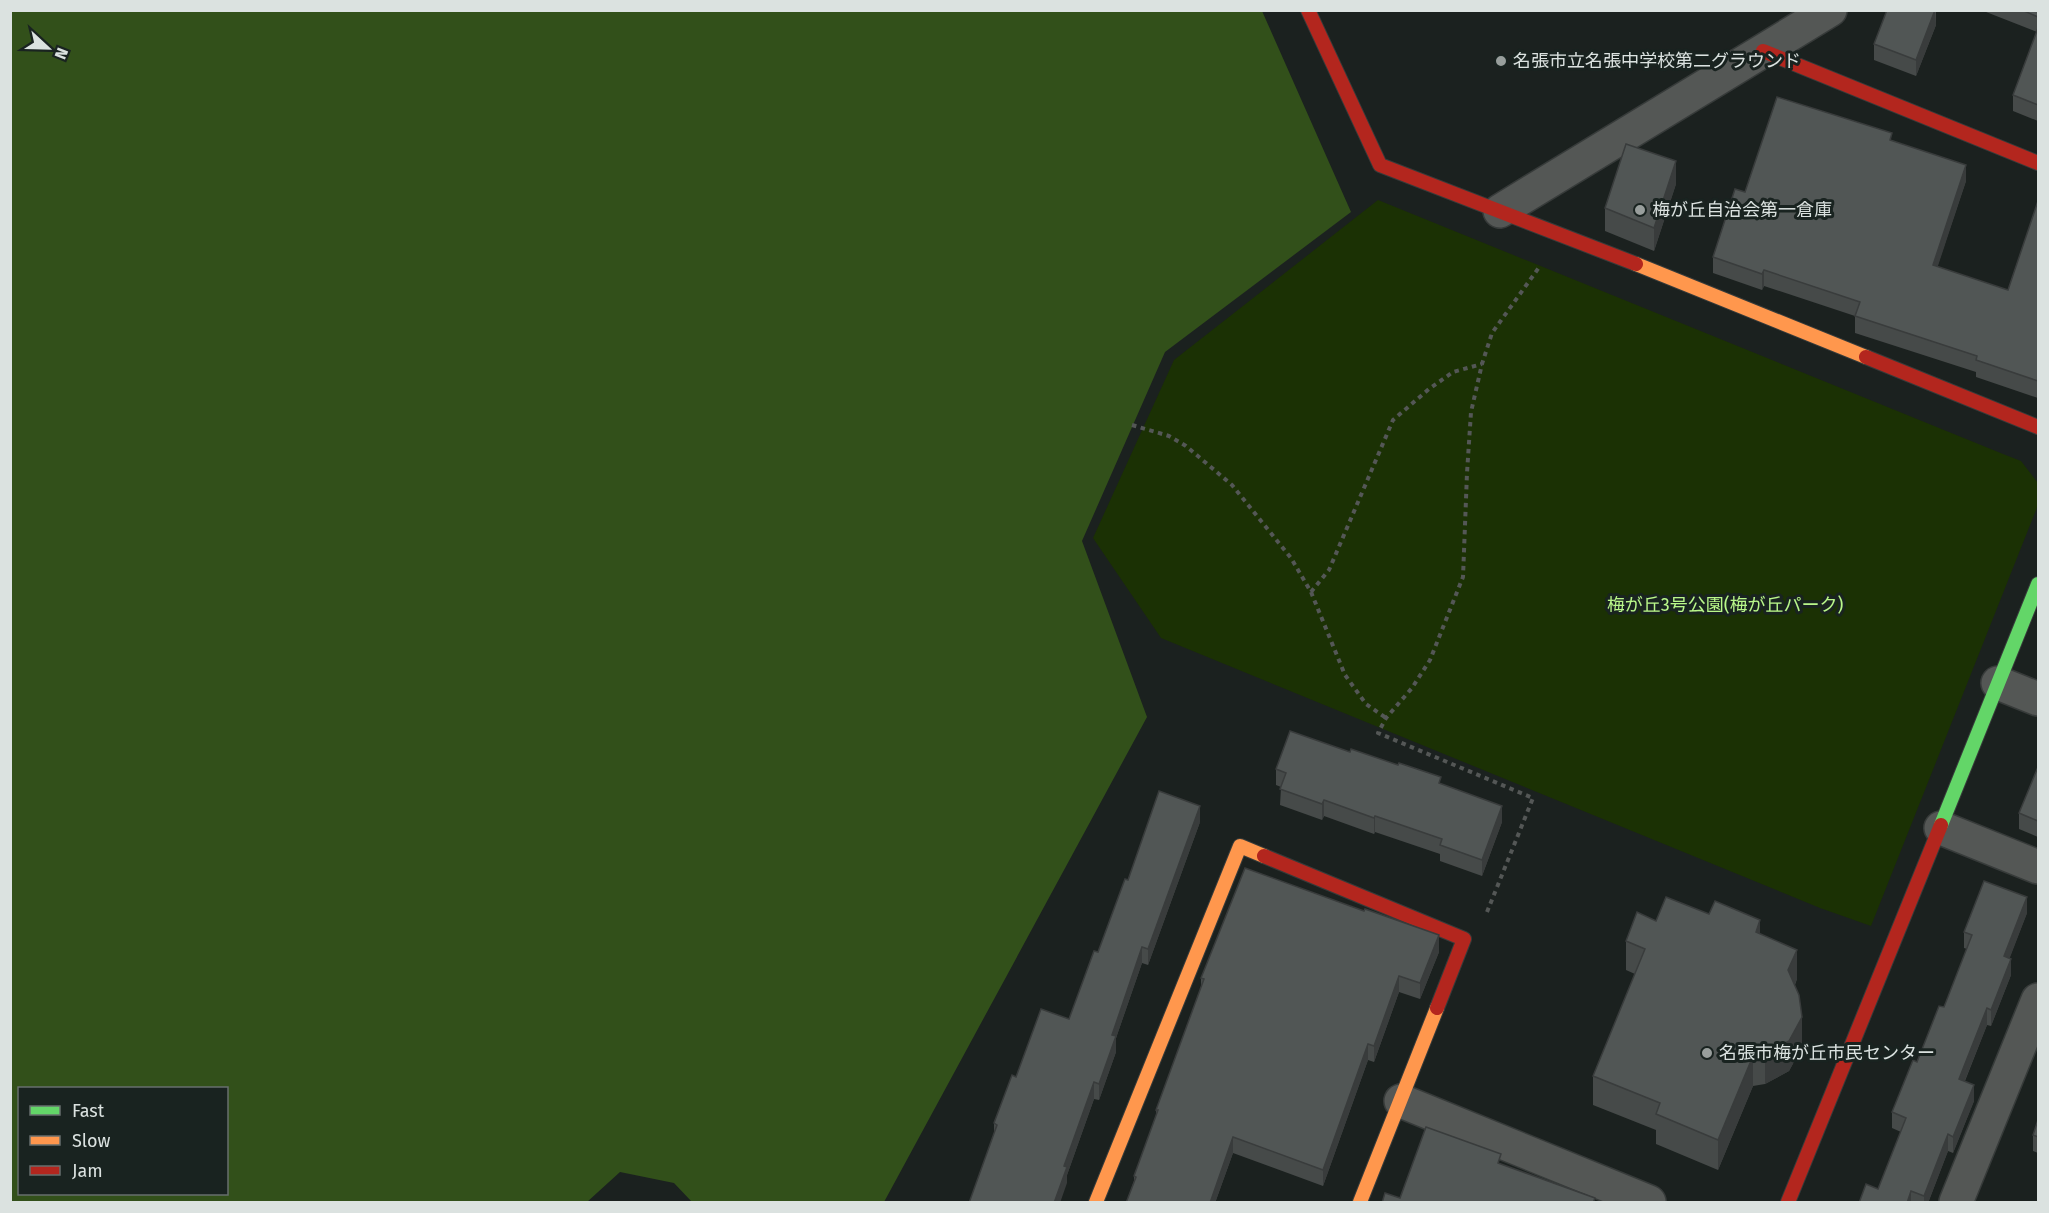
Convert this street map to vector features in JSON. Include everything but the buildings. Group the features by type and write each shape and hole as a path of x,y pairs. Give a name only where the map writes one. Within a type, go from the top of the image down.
{"street":[{"path":"1308,10 1380,165 1564,235 2038,427"},
{"path":"1500,211 1830,10"},
{"path":"1763,51 2038,163"},
{"path":"1788,1203 2038,584"},
{"path":"1998,683 2038,699"},
{"path":"1941,828 2038,867"},
{"path":"1096,1203 1240,846 1464,939 1360,1203"},
{"path":"1956,1203 2032,1033 2038,1000"},
{"path":"1401,1101 1634,1200"}],"path":[{"path":"1464,939 1482,924 1533,798 1378,733 1386,718 1412,688 1430,660 1463,577 1471,412 1492,333 1564,235"},
{"path":"1311,592 1329,570 1393,420 1407,406 1453,372 1482,364"},
{"path":"1132,425 1169,436 1186,446 1232,485 1291,558 1311,592 1345,675 1366,704 1386,718"}],"green space":[{"path":"10,11 1262,11 1351,212 1165,352 1082,541 1147,717 884,1202 692,1202 674,1183 620,1172 587,1202 11,1202"},
{"name":"梅が丘3号公園(梅が丘パーク)","path":"1378,200 2021,461 2038,483 2038,505 1871,926 1820,908 1161,638 1093,538 1174,360"}],"traffic: fast":[{"path":"1941,825 2038,584"}],"traffic: slow":[{"path":"1636,264 1866,357"},
{"path":"1096,1202 1240,846 1264,856"},
{"path":"1360,1202 1437,1008"}],"traffic: jam":[{"path":"1308,10 1380,165 1636,264"},
{"path":"1763,51 2038,163"},
{"path":"1866,357 2038,427"},
{"path":"1788,1202 1941,825"},
{"path":"1264,856 1464,939 1437,1008"}],"place":[{"name":"名張市立名張中学校第二グラウンド","path":"1501,61"},
{"name":"梅が丘自治会第一倉庫","path":"1640,210"},
{"name":"名張市梅が丘市民センター","path":"1707,1053"}]}
